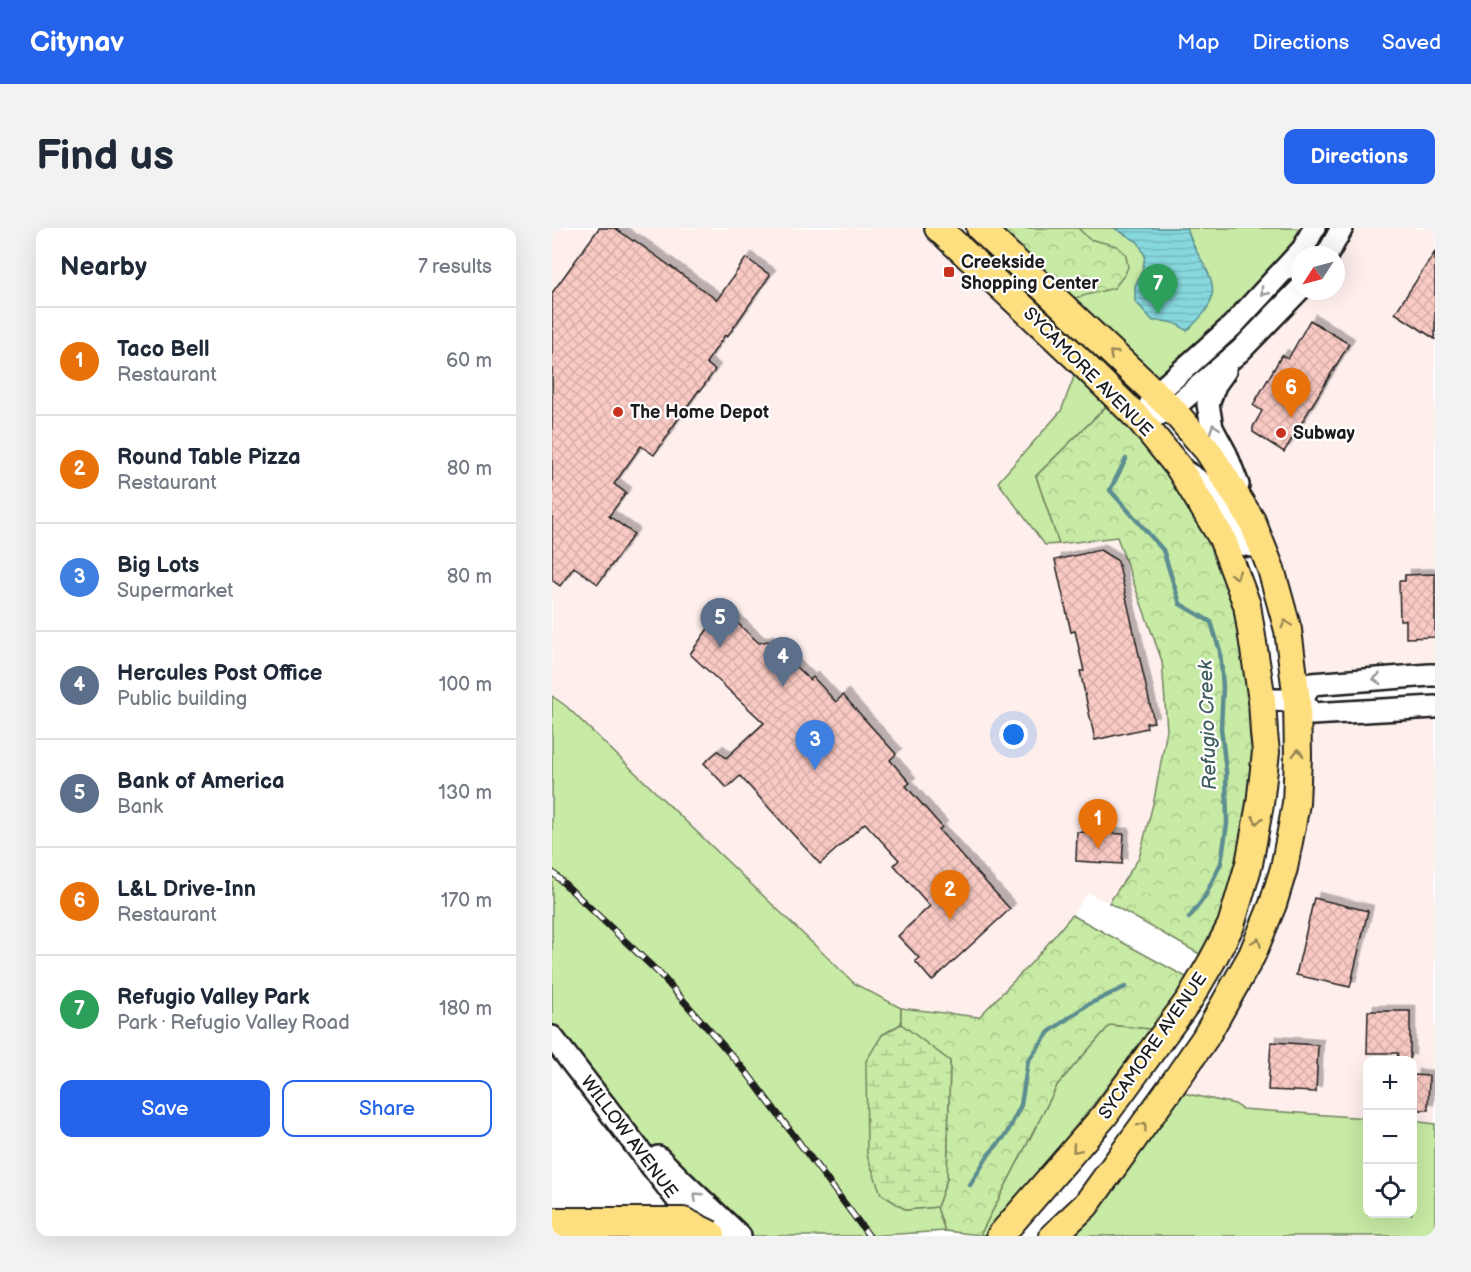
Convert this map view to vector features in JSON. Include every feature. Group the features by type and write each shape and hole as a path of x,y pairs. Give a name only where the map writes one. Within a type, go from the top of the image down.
{"highway":[{"path":"552,1222 683,1223 708,1236"}],"main road":[{"name":"SYCAMORE AVENUE","path":"938,228 1141,421 1179,468 1222,538 1247,605 1262,699 1266,752 1260,804 1249,864 1231,925 1212,961 1189,1000 1104,1116 1000,1236"},
{"name":"SYCAMORE AVENUE","path":"980,228 1164,401 1208,451 1252,521 1271,569 1288,630 1300,700 1296,803 1292,826 1276,895 1252,955 1205,1038 1162,1100 1086,1205 1053,1236"}],"street":[{"path":"1141,421 1164,401 1303,249 1314,228"},
{"path":"1332,246 1342,228"},
{"path":"1252,521 1226,454 1212,428 1208,404 1215,385 1240,351 1291,298"},
{"path":"1164,401 1240,351"},
{"path":"1179,468 1193,475 1206,486 1240,541 1254,547 1262,546"},
{"path":"1300,700 1311,684 1435,675"},
{"path":"1262,699 1300,700 1312,714 1435,707"},
{"name":"WILLOW AVENUE","path":"552,1038 680,1205 708,1236"},
{"path":"597,1094 682,1181 740,1236"}],"shaded area":[{"path":"552,228 923,228 1076,373 1061,411 998,482 1045,545 1117,537 1162,661 1167,730 1154,800 1139,858 1109,903 1088,893 1035,959 979,1017 901,1008 855,984 566,706 552,696"},
{"path":"1342,228 1435,228 1435,675 1295,685 1226,454 1215,385 1292,300 1345,300 1345,246 1338,246"},
{"path":"1435,707 1435,1124 1417,1122 1417,1056 1363,1056 1363,1118 1241,1109 1235,1104 1169,1090 1273,904 1298,715"}],"green space":[{"path":"980,228 1314,228 1297,246 1291,246 1291,252 1156,394"},
{"path":"980,228 1078,228 1089,239 1117,246 1126,255 1128,267 1114,288 1059,302"},
{"path":"1080,361 1116,397 1036,476 1059,544 1045,545 998,482 1061,411"},
{"path":"1116,397 1222,538 1266,752 1212,961 1109,903 1139,858 1154,800 1167,730 1162,661 1117,537 1059,544 1036,476"},
{"path":"552,696 566,706 855,984 901,1008 901,1024 882,1035 906,1210 937,1207 945,1231 867,1236 715,1236 552,1038"},
{"path":"1072,915 1199,984 1189,1000 1151,1029 1110,1025 1058,1084 980,1235 945,1231 937,1207 947,1179 950,1061 901,1024 901,1008 979,1017 1035,959"},
{"path":"901,1024 950,1061 947,1179 937,1207 906,1210 881,1194 867,1155 866,1061 882,1035"},
{"path":"1110,1025 1151,1029 1093,1105 987,1235 980,1235 1058,1084"},
{"path":"1169,1090 1235,1104 1242,1109 1363,1118 1363,1218 1417,1218 1417,1122 1435,1124 1435,1236 1058,1236"}],"water":[{"path":"1114,228 1187,228 1212,282 1213,290 1208,307 1187,331 1171,322 1153,321 1135,301 1135,286 1142,271 1145,256 1138,242"}],"building":[{"name":"The Home Depot","path":"599,228 615,228 717,300 746,258 770,275 706,363 715,370 654,455 641,446 614,484 626,493 609,516 634,534 598,584 574,567 560,586 552,580 552,293"},
{"path":"1435,252 1435,339 1395,313"},
{"path":"1310,320 1349,344 1284,452 1253,432 1253,427 1262,411 1253,405 1282,355 1288,359"},
{"path":"1100,550 1118,561 1154,722 1146,723 1147,728 1095,740 1080,671 1084,671 1075,631 1071,632 1055,560"},
{"path":"1435,574 1435,637 1406,638 1406,620 1400,620 1399,581 1405,581 1405,575"},
{"path":"722,609 759,643 768,641 810,680 813,677 836,702 843,695 896,754 890,760 910,783 906,786 942,827 939,830 1010,909 932,981 915,961 919,958 898,936 930,906 894,865 899,860 865,823 820,864 740,776 727,788 704,763 718,751 726,758 764,723 690,654"},
{"path":"1077,832 1124,834 1122,864 1076,861"},
{"path":"1314,898 1368,911 1350,987 1296,975"},
{"path":"1368,1011 1410,1011 1410,1056 1398,1056 1398,1053 1367,1053"},
{"path":"1271,1042 1318,1045 1316,1092 1268,1090"},
{"path":"1417,1075 1429,1076 1428,1110 1417,1110"}],"waterway":[{"name":"Refugio Creek","path":"1126,459 1110,490 1163,550 1180,604 1211,622 1220,651 1223,687 1221,728 1226,771 1227,824 1221,863 1204,898 1189,918"},
{"name":"Refugio Creek","path":"970,1185 989,1154 1006,1135 1021,1105 1028,1061 1049,1032 1087,1005 1125,987"}],"railway":[{"path":"552,872 660,974 747,1073 869,1236"}],"place":[{"name":"Creekside Shopping Center","path":"949,272"},
{"name":"Refugio Valley Park","path":"1158,314"},
{"name":"The Home Depot","path":"618,412"},
{"name":"L&L Drive-Inn","path":"1291,418"},
{"name":"Subway","path":"1281,433"},
{"name":"Bank of America","path":"720,648"},
{"name":"Hercules Post Office","path":"783,687"},
{"name":"Big Lots","path":"815,770"},
{"name":"Taco Bell","path":"1098,849"},
{"name":"Round Table Pizza","path":"950,920"}]}
